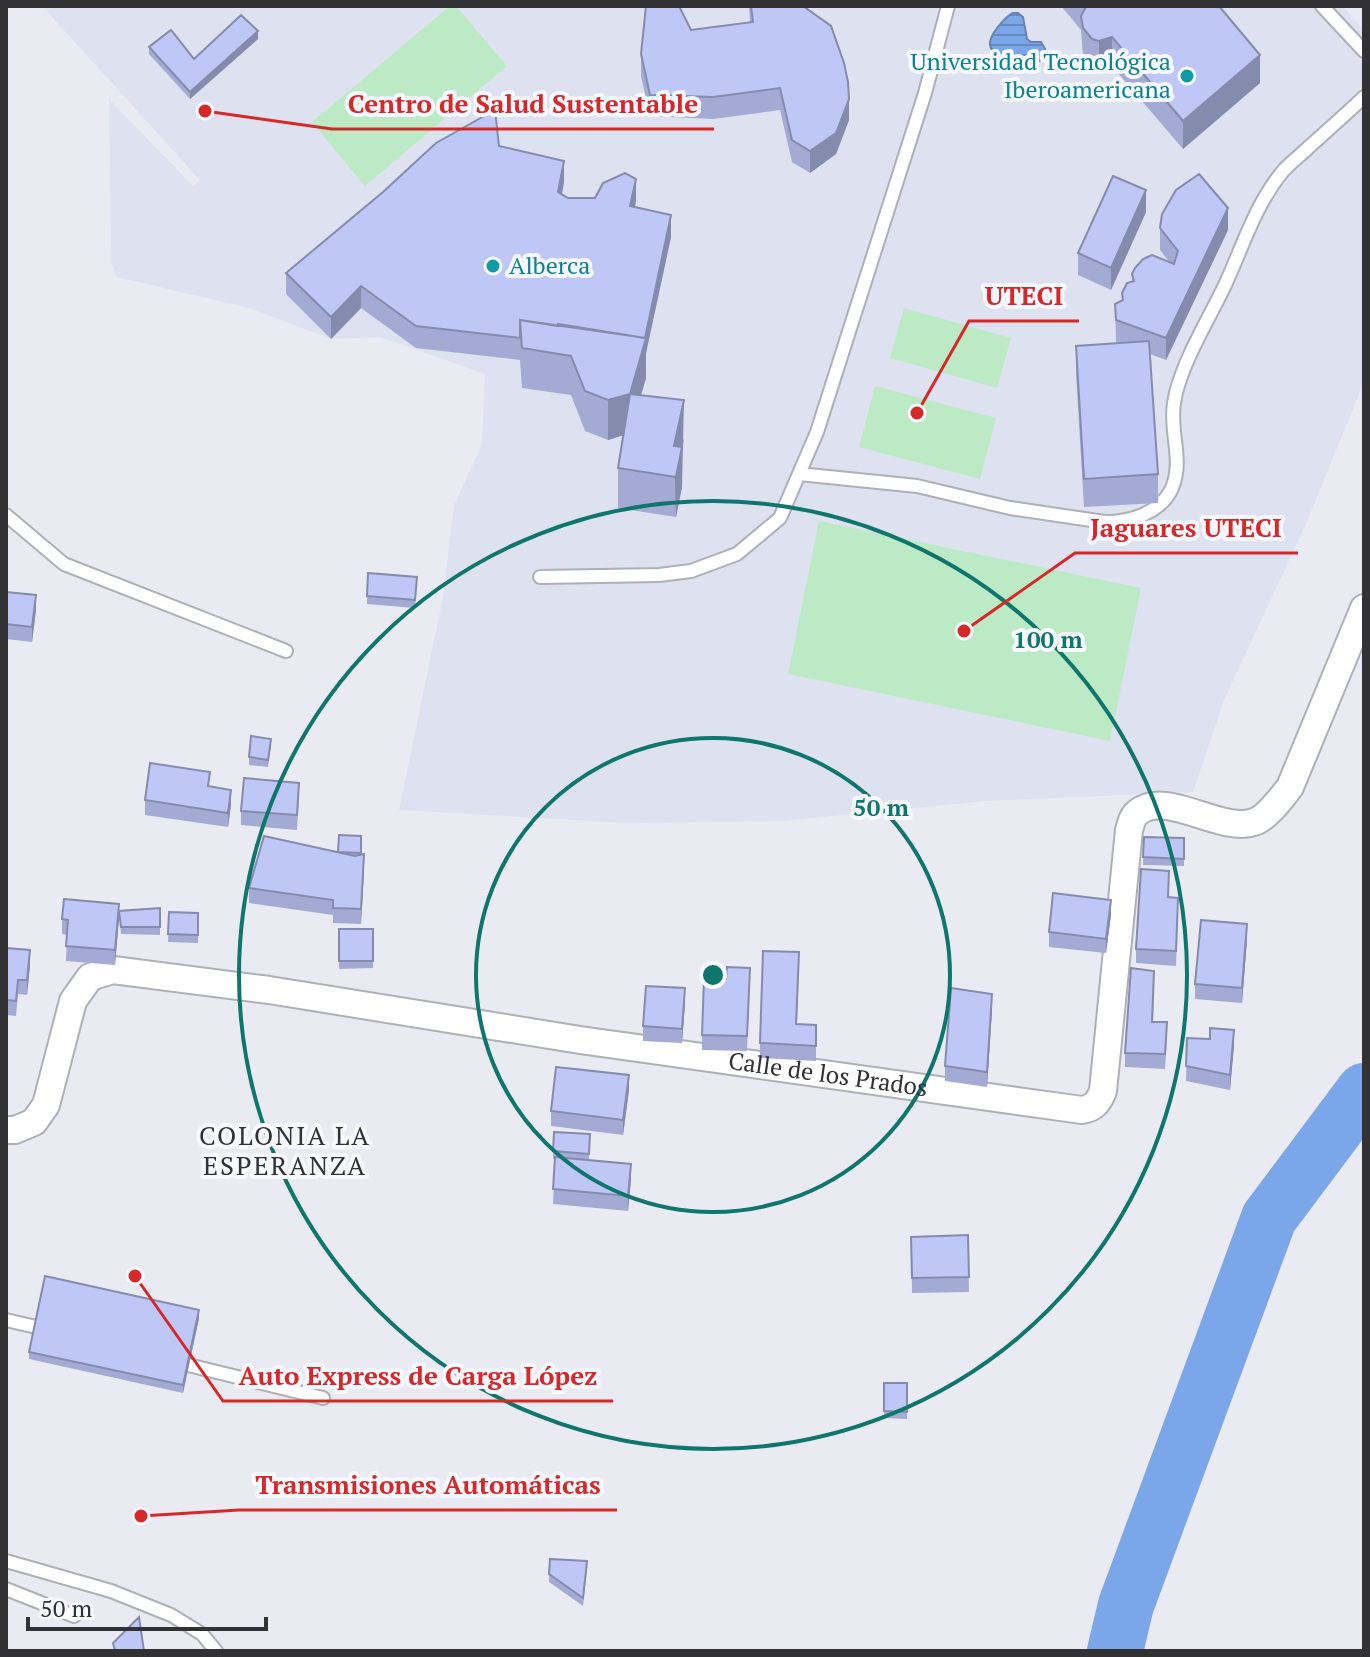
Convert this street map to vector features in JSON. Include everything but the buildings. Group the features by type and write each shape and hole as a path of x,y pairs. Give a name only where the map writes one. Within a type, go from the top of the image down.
{"street":[{"name":"Calle de los Prados","path":"6,1130 15,1130 34,1122 46,1105 73,1001 90,977 113,970 269,990 580,1040 1091,1109 1103,1091 1132,820 1137,812 1165,805 1234,824 1255,822 1271,809 1290,787 1364,608"}],"lane":[{"path":"540,577 659,575 691,571 737,554 780,518 817,432 925,93 948,6"},
{"path":"1322,6 1364,51"},
{"path":"799,474 917,486 1010,508 1105,522 1121,522 1148,513 1172,489 1177,446 1173,424 1174,402 1182,376 1226,283 1250,223 1284,170 1364,97"},
{"path":"6,515 64,564 286,651"},
{"path":"6,1320 66,1334"},
{"path":"157,1357 323,1398"},
{"path":"6,1561 111,1591 171,1615 202,1634 216,1651"},
{"path":"6,1589 74,1616"}],"shaded area":[{"path":"42,6 1343,6 1364,30 1364,382 1306,524 1224,700 1193,792 985,801 782,821 628,823 399,810 443,597 454,505 482,445 485,374 380,337 331,339 249,308 117,277 111,262 109,99 193,186 200,180"}],"green space":[{"path":"450,6 456,6 507,66 365,186 312,122"},
{"path":"904,308 1011,338 997,388 890,358"},
{"path":"875,386 996,418 980,479 859,447"},
{"path":"819,521 1141,588 1110,741 788,674"}],"water":[{"path":"1013,13 1023,17 1027,39 1041,42 1045,49 1043,58 1029,70 1019,67 1012,53 999,53 990,45 998,27"}],"waterway":[{"path":"1115,1651 1126,1605 1269,1218 1364,1091"}],"place":[{"name":"Universidad Tecnológica Iberoamericana","path":"1187,76"},
{"name":"Centro de Salud Sustentable","path":"205,111"},
{"name":"Alberca","path":"493,266"},
{"name":"UTECI","path":"917,413"},
{"name":"Jaguares UTECI","path":"964,631"},
{"name":"Auto Express de Carga López","path":"135,1276"},
{"name":"Transmisiones Automáticas","path":"141,1516"}],"district":[{"name":"COLONIA LA ESPERANZA","path":"285,1151"}]}
